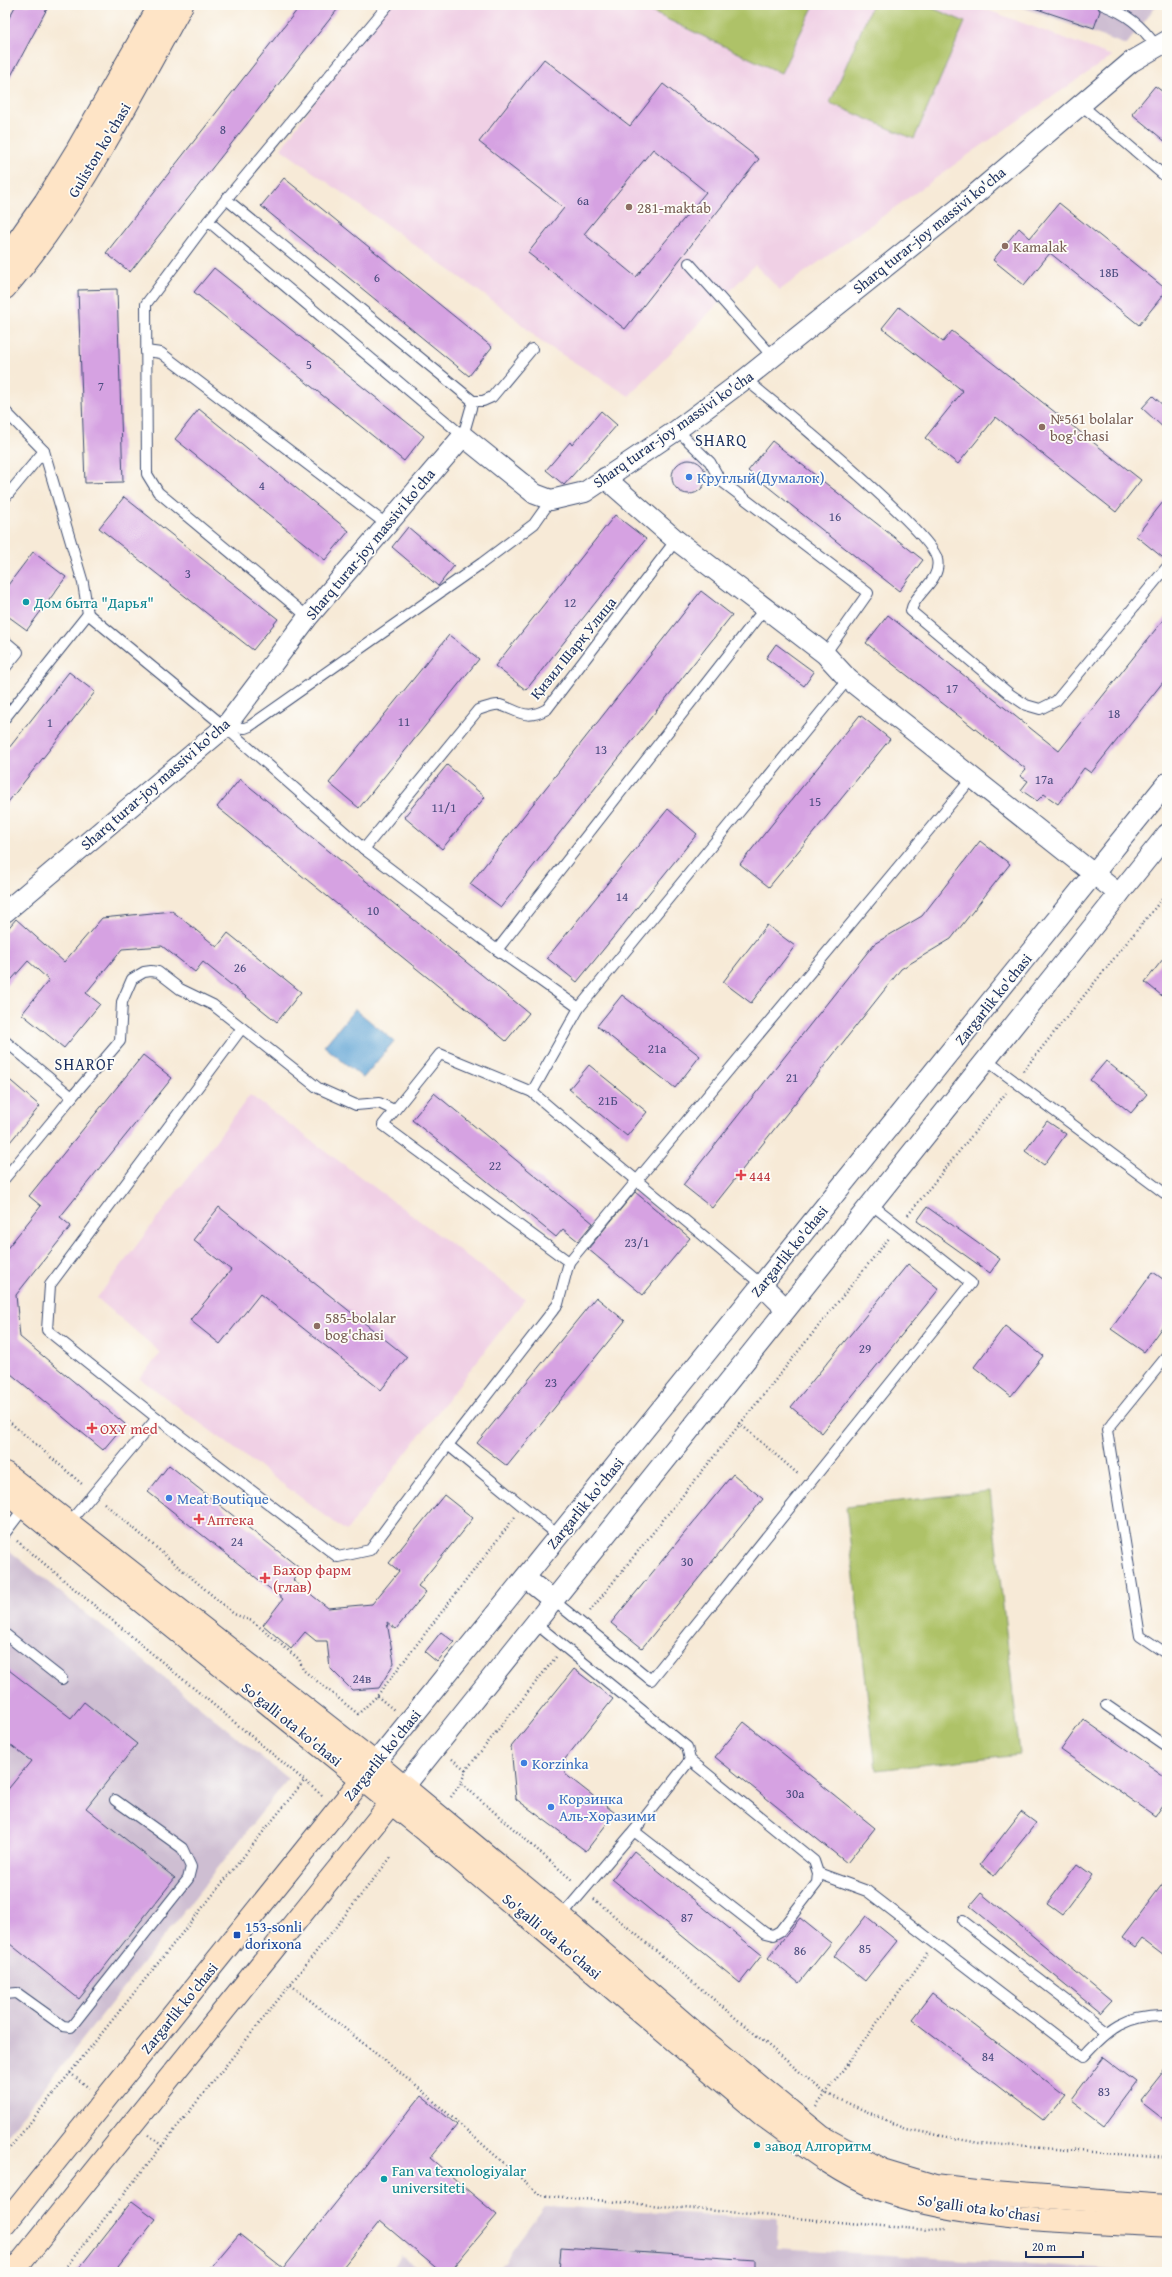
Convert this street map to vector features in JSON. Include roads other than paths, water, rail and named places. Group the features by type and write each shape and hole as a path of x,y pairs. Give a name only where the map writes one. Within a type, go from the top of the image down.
{"main road":[{"name":"Guliston ko'chasi","path":"5,288 12,254 77,150 160,5"},
{"name":"Guliston ko'chasi","path":"12,254 97,156 182,5"},
{"name":"So'galli ota ko'chasi","path":"5,1473 63,1530 398,1795 561,1917 700,2037 804,2124 842,2149 882,2170 917,2182 952,2189 1167,2206"},
{"name":"So'galli ota ko'chasi","path":"11,1499 63,1530"},
{"name":"Zargarlik ko'chasi","path":"5,2224 368,1771"},
{"name":"So'galli ota ko'chasi","path":"398,1795 765,2117 802,2144 850,2174 894,2194 951,2207 1031,2217 1167,2226"},
{"path":"13,2272 398,1795"}],"street":[{"name":"Sharq turar-joy massivi ko'cha","path":"552,500 585,492 677,430 773,357 959,208 1080,103 1131,62 1162,44"},
{"name":"Sharq turar-joy massivi ko'cha","path":"5,912 225,727 308,617 386,524 463,436"},
{"path":"463,436 535,494 552,500"},
{"path":"604,478 676,540 825,654 848,679 1119,894"},
{"name":"Zargarlik ko'chasi","path":"368,1771 1167,783"},
{"path":"398,1795 1167,834"},
{"path":"762,1285 786,1309"},
{"path":"525,1578 553,1600"}],"lane":[{"path":"308,617 158,492 147,474 146,304 208,221 388,5"},
{"path":"1103,5 1124,13 1162,44"},
{"path":"1080,103 1167,178"},
{"path":"226,199 473,401 483,401 492,396 532,349"},
{"path":"208,221 463,436 473,401"},
{"path":"689,263 773,357"},
{"path":"146,351 161,353 386,524"},
{"path":"745,379 833,453 890,505 930,546 937,559 935,574 912,604 911,611 1010,695 1026,705 1040,709 1056,701 1167,567"},
{"path":"5,411 44,452 83,583 88,614 225,727 364,849 497,950 579,1008"},
{"path":"677,430 710,462 720,480 868,593 825,654"},
{"path":"5,498 44,452"},
{"path":"225,727 245,728 250,726 488,559 534,524 552,500"},
{"name":"Қизил Шарқ Улица","path":"364,849 478,710 498,705 521,715 537,714 547,709 676,540"},
{"path":"497,950 765,608"},
{"path":"5,718 88,614"},
{"path":"5,642 18,652 5,668"},
{"path":"532,1092 579,1008 848,679"},
{"path":"242,1028 50,1285 47,1330 157,1418 338,1557 370,1550 448,1444 558,1304 569,1262 635,1180 973,777"},
{"path":"5,1178 120,1041 122,1002 126,990 132,979 144,972 158,972 180,989 213,1005 318,1088 356,1105 380,1103 394,1110"},
{"path":"5,1041 72,1097"},
{"path":"569,1262 383,1125 440,1054 532,1092 635,1180 762,1285"},
{"path":"986,1060 1167,1195"},
{"path":"553,1600 651,1680 971,1283 871,1204"},
{"path":"1167,1356 1107,1430 1140,1636 1167,1654"},
{"path":"63,1530 157,1418"},
{"path":"448,1444 522,1508 559,1536"},
{"path":"5,1532 11,1499"},
{"path":"535,1623 564,1645 687,1747 690,1760 814,1861 818,1873 817,1883 780,1930 773,1935 765,1933 634,1831"},
{"path":"5,1634 62,1679"},
{"path":"1106,1705 1167,1747"},
{"path":"561,1917 634,1831 690,1760"},
{"path":"5,1994 17,1993 63,2026 71,2027 188,1879 191,1867 182,1848 115,1800"},
{"path":"818,1873 867,1891 1083,2057 1108,2032 1133,2017 1167,2014"},
{"path":"963,1921 1108,2032"}],"water":[{"path":"355,1009 394,1041 363,1078 324,1046"}],"place":[{"name":"281-maktab","path":"629,207"},
{"name":"Kamalak","path":"1005,246"},
{"name":"№561 bolalar bog'chasi","path":"1042,427"},
{"name":"Круглый(Думалок)","path":"689,477"},
{"name":"Дом быта \"Дарья\"","path":"26,602"},
{"name":"444","path":"741,1175"},
{"name":"585-bolalar bog'chasi","path":"317,1326"},
{"name":"OXY med","path":"92,1428"},
{"name":"Meat Boutique","path":"169,1498"},
{"name":"Аптека","path":"199,1519"},
{"name":"Бахор фарм (глав)","path":"265,1578"},
{"name":"Korzinka","path":"524,1763"},
{"name":"Корзинка Аль-Хоразими","path":"551,1807"},
{"name":"153-sonli dorixona","path":"237,1935"},
{"name":"завод Алгоритм","path":"757,2145"},
{"name":"Fan va texnologiyalar universiteti","path":"384,2179"}],"district":[{"name":"SHARQ","path":"721,440"},
{"name":"SHAROF","path":"85,1064"}]}
